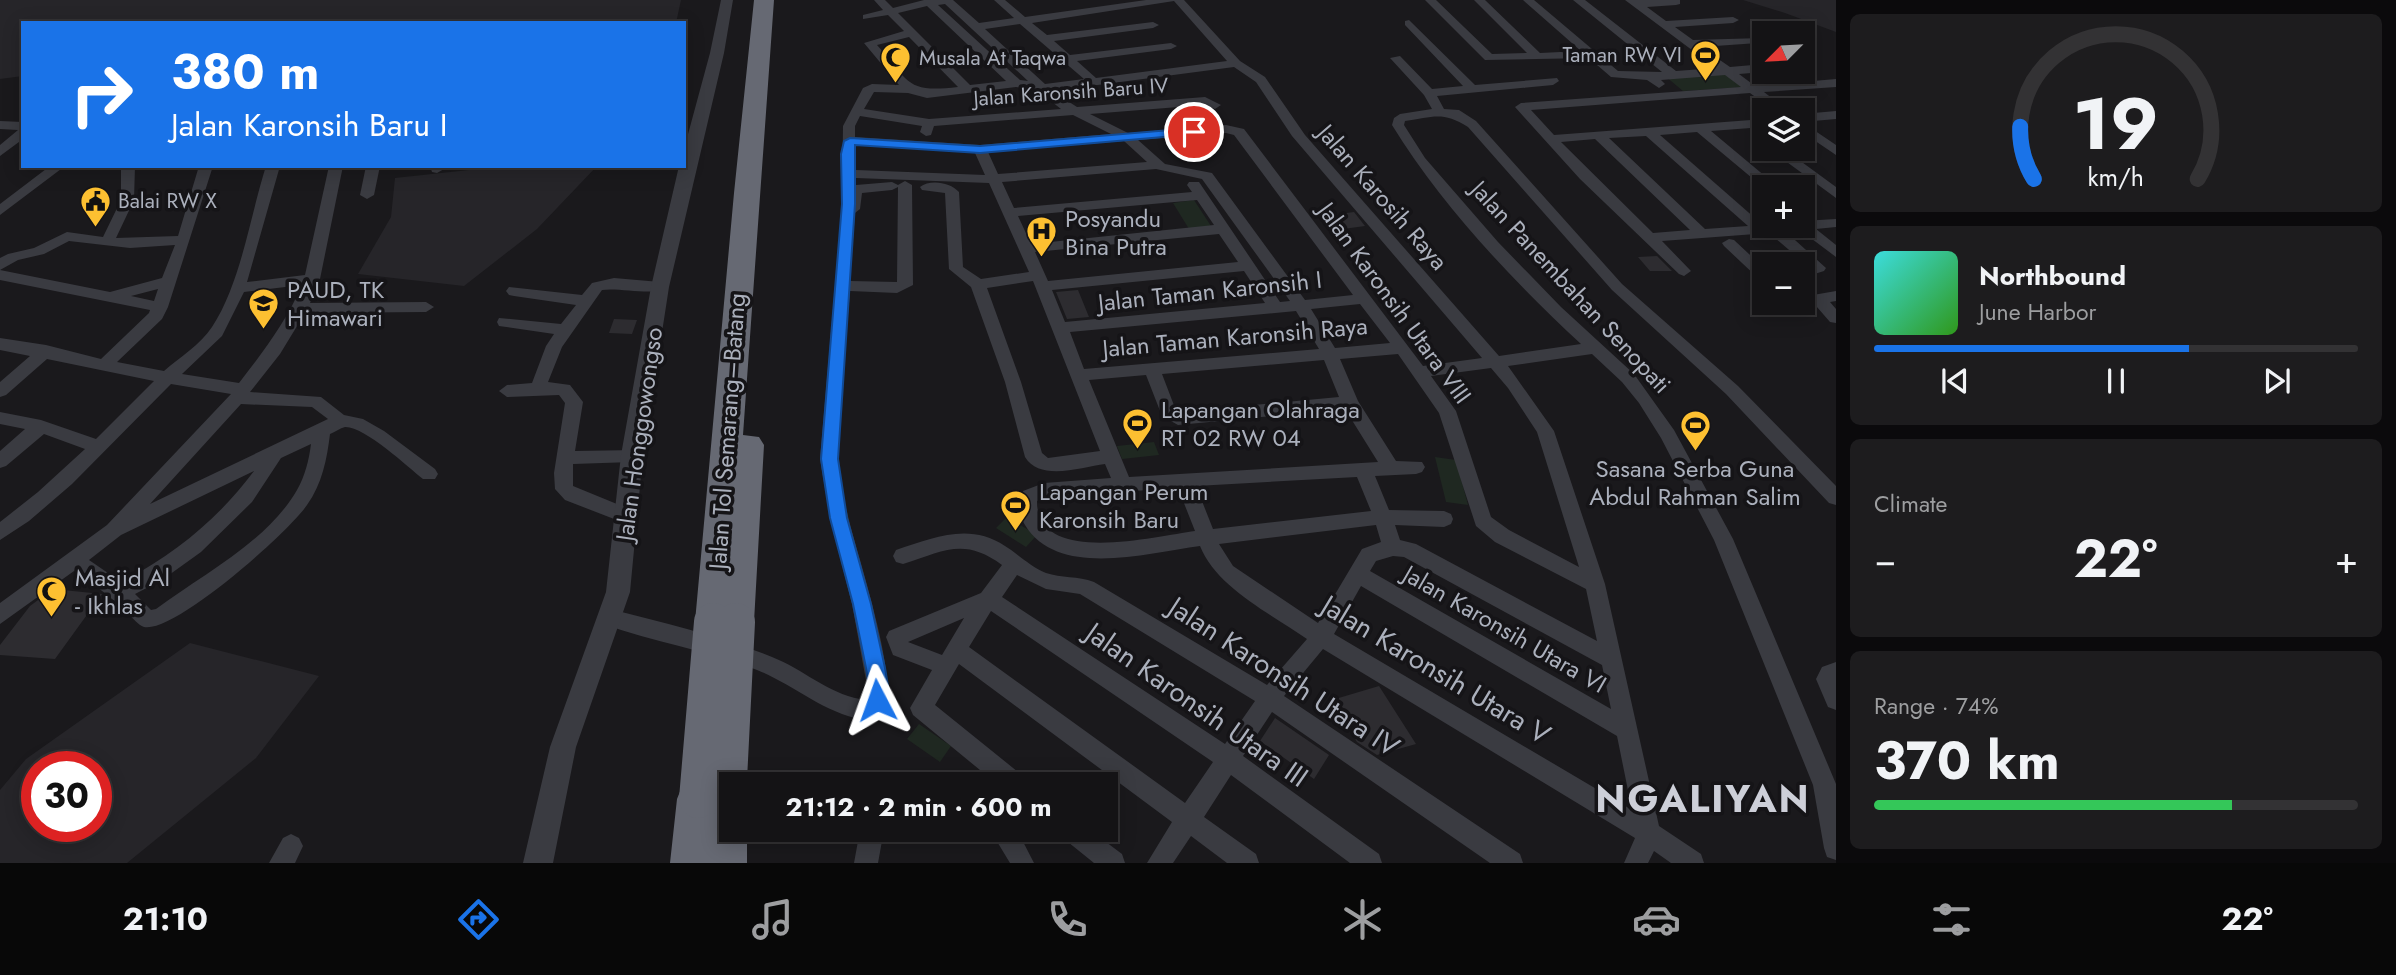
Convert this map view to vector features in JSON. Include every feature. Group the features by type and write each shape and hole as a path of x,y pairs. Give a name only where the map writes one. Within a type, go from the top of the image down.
{"highway":[{"name":"Jalan Tol Semarang–Batang","path":"724,622 746,192 764,0"},
{"name":"Jalan Tol Semarang–Batang","path":"692,863 712,799 724,622 776,0"},
{"name":"Jalan Tol Semarang–Batang","path":"712,799 725,863"}],"street":[{"name":"Jalan Honggowongso","path":"538,863 563,747 610,618 622,571 632,455 660,287 717,53 727,0"},
{"path":"878,0 967,89"},
{"path":"999,0 1092,80"},
{"path":"977,27 1132,2 1169,0"},
{"name":"Jalan Karosih Raya","path":"1178,0 1236,63 1249,68 1259,77 1287,120 1496,363 1528,402 1545,431 1595,584 1649,834"},
{"path":"1430,0 1489,58 1591,54"},
{"path":"1479,0 1536,55"},
{"path":"1528,0 1619,75 1662,87"},
{"path":"1578,0 1673,75"},
{"path":"867,17 929,2 948,1 1045,88 1057,102 1128,138 1158,165"},
{"path":"929,2 1016,83"},
{"path":"1132,2 1182,57"},
{"path":"1633,2 1676,2"},
{"path":"1633,2 1764,98"},
{"path":"1662,25 1733,20"},
{"path":"1409,23 1472,89"},
{"path":"1044,39 1153,25"},
{"path":"909,89 871,44 872,41 911,33"},
{"path":"1689,44 1752,40"},
{"path":"1068,59 1182,57 1236,63"},
{"path":"610,618 767,664 846,707 863,710 877,700 875,668 862,604 839,518 830,459 849,204 849,126 867,91 881,87 909,89 927,94 1016,83 1045,88 1092,80 1182,57"},
{"path":"1396,58 1429,93 1440,112 1460,115 1476,128 1617,287 1732,390 1836,498"},
{"path":"1619,75 1650,77 1752,69"},
{"path":"1650,77 1673,95"},
{"path":"1429,93 1553,81"},
{"path":"1684,271 1521,109 1530,105 1755,92 1836,83"},
{"name":"Jalan Karonsih Baru IV","path":"856,112 929,123 1205,101 1215,105"},
{"name":"Jalan Panembahan Senopati","path":"1440,112 1400,118 1400,132 1420,160 1536,292 1628,378 1651,408 1701,492 1825,785 1836,848"},
{"path":"1815,117 1836,115"},
{"path":"921,146 929,123"},
{"path":"1549,139 1752,124"},
{"path":"0,125 21,126"},
{"path":"1746,125 1752,130"},
{"path":"1700,128 1757,175"},
{"name":"Jalan Karonsih Utara VIII","path":"1128,138 1233,130 1241,134 1398,348 1420,372 1453,425 1483,521 1502,536 1595,584"},
{"path":"1651,133 1752,217"},
{"path":"0,152 21,134"},
{"path":"1599,136 1701,233"},
{"path":"1815,136 1836,151"},
{"path":"850,141 980,149 1128,138"},
{"path":"980,149 1080,375 1122,483"},
{"path":"1792,161 1836,194"},
{"path":"847,174 993,179 1158,165 1185,174 1200,173 1210,180 1300,304 1329,352 1350,402 1390,467"},
{"path":"0,211 57,168"},
{"path":"107,242 121,219 129,194 126,177 128,168"},
{"path":"104,365 150,322 160,307 205,168"},
{"path":"0,531 48,495 167,378 212,338 225,318 237,288 272,168"},
{"path":"0,615 114,530 240,394 274,350 300,308 312,279 336,168"},
{"path":"367,195 373,168"},
{"path":"1185,174 1276,306"},
{"path":"844,286 897,288 905,285 905,185"},
{"path":"844,286 855,192 864,188 905,185 951,190 956,269 978,284 1038,462 1051,465 1112,456"},
{"path":"1009,213 1200,195"},
{"path":"1815,221 1836,223"},
{"path":"1815,228 1836,252"},
{"path":"1024,249 1222,229"},
{"path":"1650,238 1752,230"},
{"path":"0,265 13,257 39,251 66,236 130,244 184,240"},
{"path":"1778,238 1797,252"},
{"path":"1729,243 1752,265"},
{"path":"978,284 1248,266"},
{"path":"0,275 160,307"},
{"path":"237,288 312,279"},
{"path":"106,297 169,281"},
{"path":"538,388 554,346 597,286 607,283 660,287"},
{"path":"514,291 586,301"},
{"path":"1836,296 1818,299 1836,318"},
{"name":"Jalan Taman Karonsih I","path":"1060,328 1364,299"},
{"path":"300,308 426,307"},
{"path":"505,322 564,330"},
{"path":"0,344 46,351 240,394 315,401 332,412 340,422"},
{"name":"Jalan Taman Karonsih Raya","path":"1080,375 1398,348 1432,410 1453,425"},
{"path":"1420,372 1596,348"},
{"path":"0,391 46,351"},
{"path":"1151,368 1168,412 1178,419 1350,402"},
{"path":"507,391 564,388 574,402 565,458 564,489 572,495 626,516"},
{"path":"0,418 41,426 97,446"},
{"path":"114,530 273,457 340,422 352,422 403,452 429,474"},
{"path":"0,461 41,426"},
{"path":"75,561 121,593 147,619 161,617 269,534 296,506 319,459 322,431"},
{"path":"565,458 632,455"},
{"path":"132,586 188,553 219,528 254,487 273,457"},
{"path":"1416,467 1078,486 1033,494 1027,502 1031,521 1051,542 1087,552 1164,541 1207,540 1383,517 1444,519"},
{"path":"1363,469 1393,548"},
{"name":"Jalan Karonsih Utara V","path":"1184,480 1214,557 1226,572 1321,637 1649,834 1692,863"},
{"name":"Jalan Karonsih Utara IV","path":"903,556 959,539 972,538 986,543 1048,582 1087,588 1269,698 1511,863"},
{"path":"1159,863 1187,817 1269,698 1321,637 1368,555 1393,548 1409,550 1430,559 1612,660"},
{"path":"1000,772 921,708 960,642 1015,563"},
{"name":"Jalan Karonsih Utara VI","path":"1358,574 1625,729"},
{"path":"989,598 896,637 900,648 952,659 1187,817 1247,863"},
{"name":"Jalan Karonsih Utara III","path":"989,598 1227,759 1370,863"},
{"path":"1836,672 1830,674 1827,679 1836,700"},
{"path":"1636,863 1649,834"},
{"path":"866,863 870,842"},
{"path":"1012,842 1022,863"},
{"path":"1086,842 1113,863"}],"shaded area":[{"path":"0,0 681,0 676,21 21,21 21,76 0,79"},
{"path":"1743,0 1836,0 1836,32 1815,24 1815,21 1806,21"},
{"name":"Taman RW VI","path":"1726,72 1746,87 1683,91 1665,76"},
{"path":"595,168 537,229 464,286 358,274 391,217 395,178 469,170"},
{"path":"1194,200 1211,226 1189,229 1173,203"},
{"name":"Lapangan Olahraga RT 02 RW 04","path":"1154,442 1159,455 1122,459 1117,446"},
{"path":"1435,457 1456,460 1468,505 1446,502"},
{"name":"Lapangan Perum Karonsih Baru","path":"1007,517 1037,535 1026,547 996,528"},
{"path":"190,643 319,676 256,758 127,863 0,863 0,790 21,765 21,842 112,842 112,751 37,751"},
{"path":"919,724 951,746 940,762 907,739"}],"building":[{"path":"1354,212 1365,226 1343,229 1332,215"},
{"path":"1657,256 1672,271 1650,271 1638,257"},
{"path":"1078,290 1089,317 1067,319 1056,292"},
{"path":"614,319 637,320 632,334 609,333"},
{"name":"Masjid Al - Ikhlas","path":"53,589 102,594 55,659 0,655 0,645 30,606"},
{"path":"1379,686 1416,744 1377,755 1357,742 1332,700"},
{"path":"1275,718 1329,755 1314,779 1260,741"}],"place":[{"name":"Taman RW VI","path":"1705,82"},
{"name":"Musala At Taqwa","path":"896,85"},
{"name":"Balai RW X","path":"95,228"},
{"name":"Posyandu Bina Putra","path":"1042,259"},
{"name":"PAUD, TK Himawari","path":"264,330"},
{"name":"Lapangan Olahraga RT 02 RW 04","path":"1138,450"},
{"name":"Sasana Serba Guna Abdul Rahman Salim","path":"1695,453"},
{"name":"Lapangan Perum Karonsih Baru","path":"1016,532"},
{"name":"Masjid Al - Ikhlas","path":"52,618"}],"district":[{"name":"NGALIYAN","path":"1703,798"}],"route":[{"path":"877,700 875,668 862,604 839,518 830,459 849,204 847,154 850,141 980,149 1194,132"}]}
